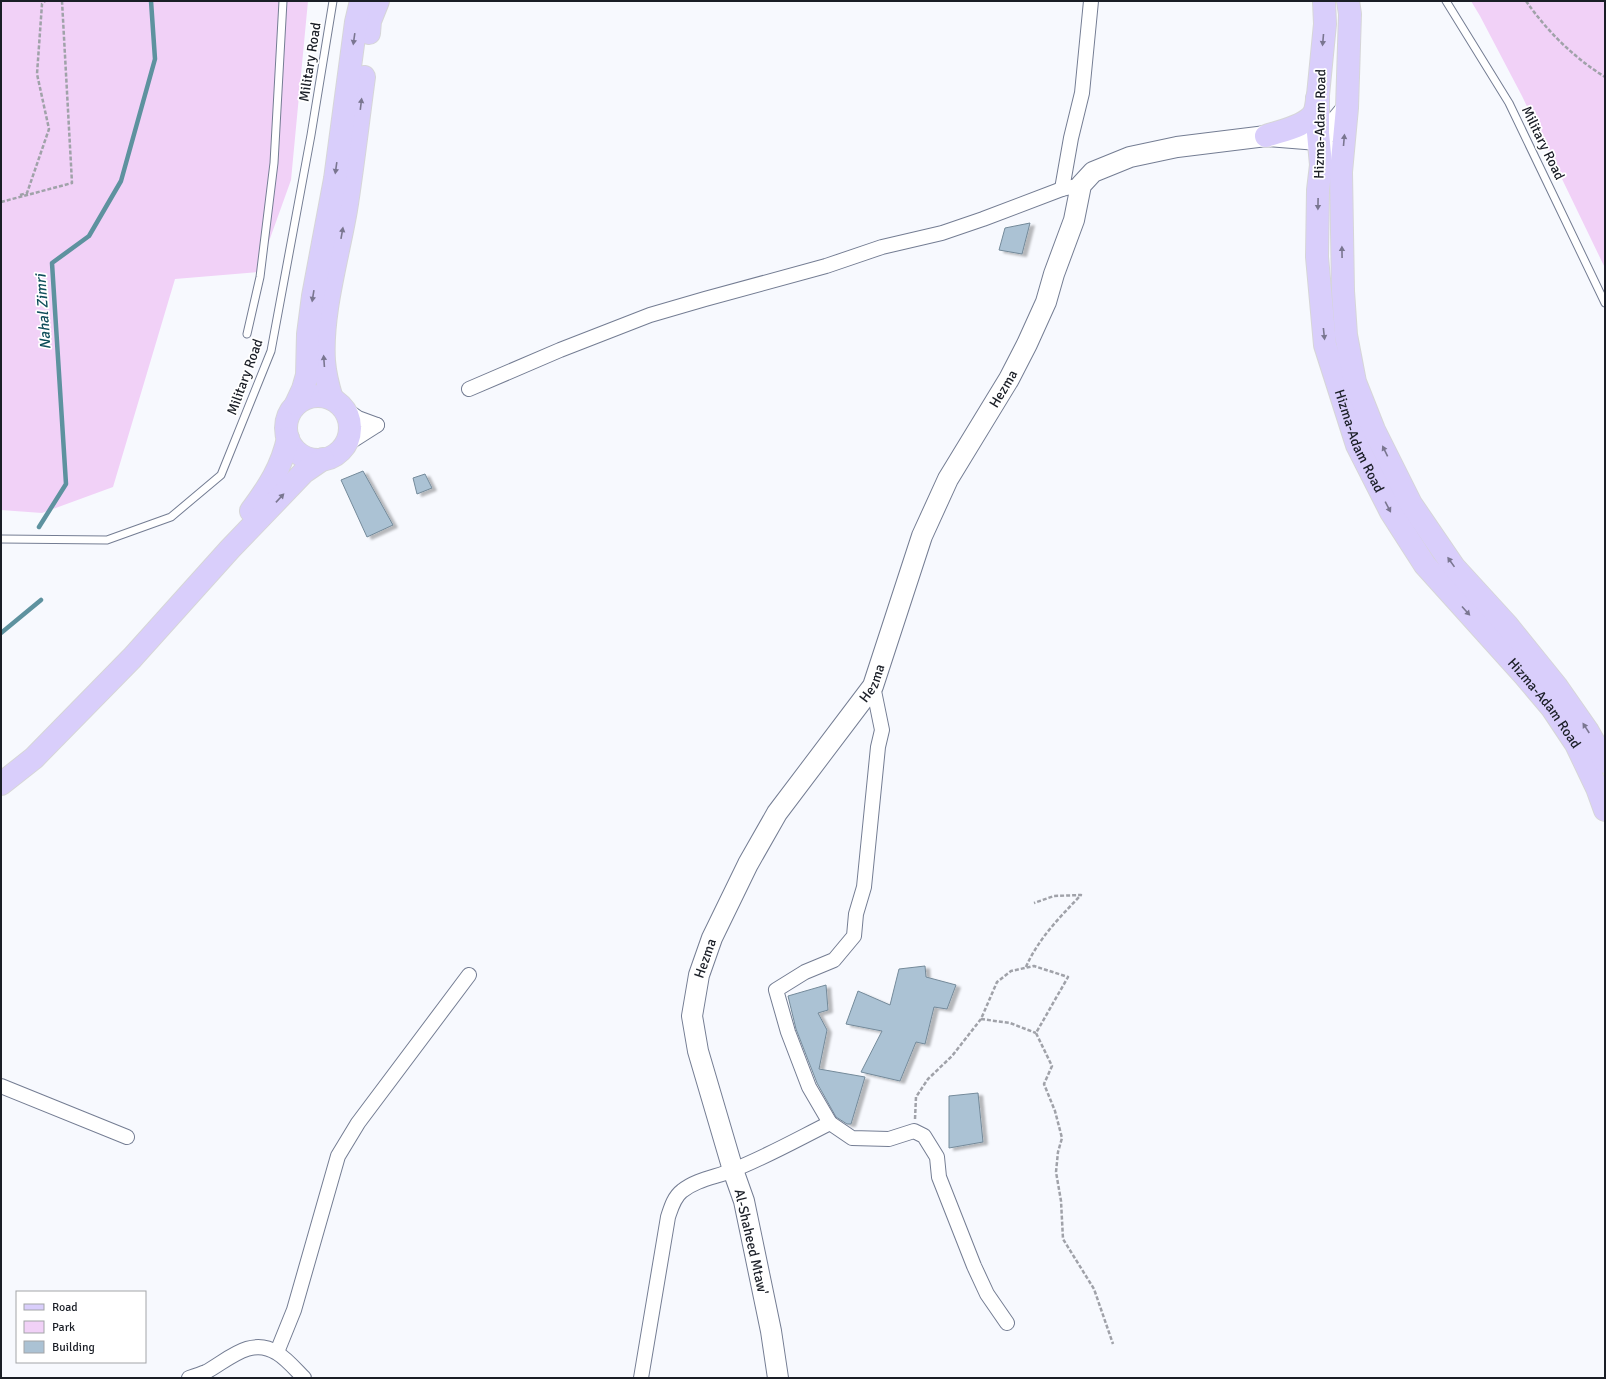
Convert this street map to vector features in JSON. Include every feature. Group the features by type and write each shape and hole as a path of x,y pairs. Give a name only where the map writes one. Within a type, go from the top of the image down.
{"main road":[{"path":"1,784 34,758 132,658 186,597 304,472 323,459 334,454 344,446 348,436 349,425 347,415 337,403 325,374 324,336 329,299 351,182 370,21 374,1"},
{"path":"323,459 312,459 301,455 293,448 288,438 286,429 287,420 290,411 296,404 303,389 307,375 308,334 313,296 335,179 356,22 374,1"},
{"name":"Hizma-Adam Road","path":"1324,1 1325,24 1318,95 1318,140 1321,165 1318,190 1317,257 1325,345 1357,445 1391,512 1425,565 1552,708 1576,744 1597,788 1605,810"},
{"name":"Hizma-Adam Road","path":"1348,1 1350,14 1346,108 1341,172 1343,291 1346,335 1355,382 1374,430 1411,504 1454,567 1507,625 1557,687 1587,730 1605,762"},
{"path":"1266,136 1296,126 1310,118 1315,111 1318,95"},
{"path":"1288,138 1303,142 1312,149 1321,165"},
{"path":"296,404 304,399 314,396 323,396 337,403"},
{"path":"186,597 267,489 278,471 288,438"}],"street":[{"path":"1072,187 1071,138 1082,93 1092,1"},
{"path":"1318,140 1328,131 1346,108"},
{"path":"469,389 560,350 650,315 826,266 882,247 942,233 1072,187 1093,172 1130,158 1177,147 1266,136 1318,140 1325,147 1341,172"},
{"name":"Hezma","path":"733,1170 698,1051 692,1016 699,975 712,938 748,864 777,813 872,686 922,536 948,479 1009,379 1046,302 1054,274 1074,220 1072,187"},
{"path":"872,686 882,730 878,747 864,887 856,914 854,936 834,960 806,972 776,990 788,1032 809,1087 830,1123 852,1138 889,1139 914,1131 924,1136 937,1157 939,1177 974,1266 987,1294 1007,1322"},
{"path":"276,1352 294,1310 338,1156 358,1123 469,975"},
{"path":"1,1086 127,1137"},
{"name":"Al-Shaheed Mtaw'","path":"778,1378 771,1331 744,1201 733,1170 830,1123"},
{"path":"641,1378 668,1217 674,1202 682,1191 692,1185 733,1170"},
{"path":"189,1378 205,1372 248,1348 260,1346 276,1352 304,1378"}],"lane":[{"path":"247,334 260,277 274,163 283,1"},
{"name":"Military Road","path":"1,539 107,540 171,517 221,475 271,351 312,135 333,1"},
{"name":"Military Road","path":"1446,1 1509,103 1605,303"}],"path":[{"path":"1,202 28,193 49,129 37,74 42,4 44,1"},
{"path":"7,200 72,183 62,1"},
{"path":"1526,1 1538,18 1565,48 1605,77"},
{"path":"1025,968 1032,953 1055,922 1081,895 1054,896 1034,903"},
{"path":"914,1131 916,1097 928,1079 952,1056 981,1019 997,982 1011,972 1034,966 1068,977 1036,1033"},
{"path":"981,1019 1010,1022 1036,1033 1052,1066 1044,1084 1055,1111 1062,1138 1058,1152 1056,1172 1061,1201 1062,1239 1094,1289 1113,1344"}],"green space":[{"path":"1,1 308,1 291,180 258,272 175,279 113,487 42,513 1,510"},
{"path":"1471,1 1605,1 1605,268 1522,96"}],"building":[{"path":"1030,223 1022,254 999,250 1005,228"},
{"path":"363,471 393,525 367,537 341,480"},
{"path":"425,474 432,488 417,494 413,478"},
{"path":"925,966 926,977 956,985 947,1009 934,1007 925,1044 916,1042 900,1081 861,1072 882,1031 846,1024 858,991 890,1005 899,969"},
{"path":"826,985 828,1010 818,1013 827,1030 819,1069 865,1077 851,1124 847,1124 836,1117 817,1083 796,1029 788,996"},
{"path":"978,1093 983,1142 949,1148 949,1096"}],"waterway":[{"name":"Nahal Zimri","path":"39,527 66,484 52,263 89,236 121,181 155,59 151,1"},
{"name":"Nahal Zimri","path":"1,633 41,600"}]}
